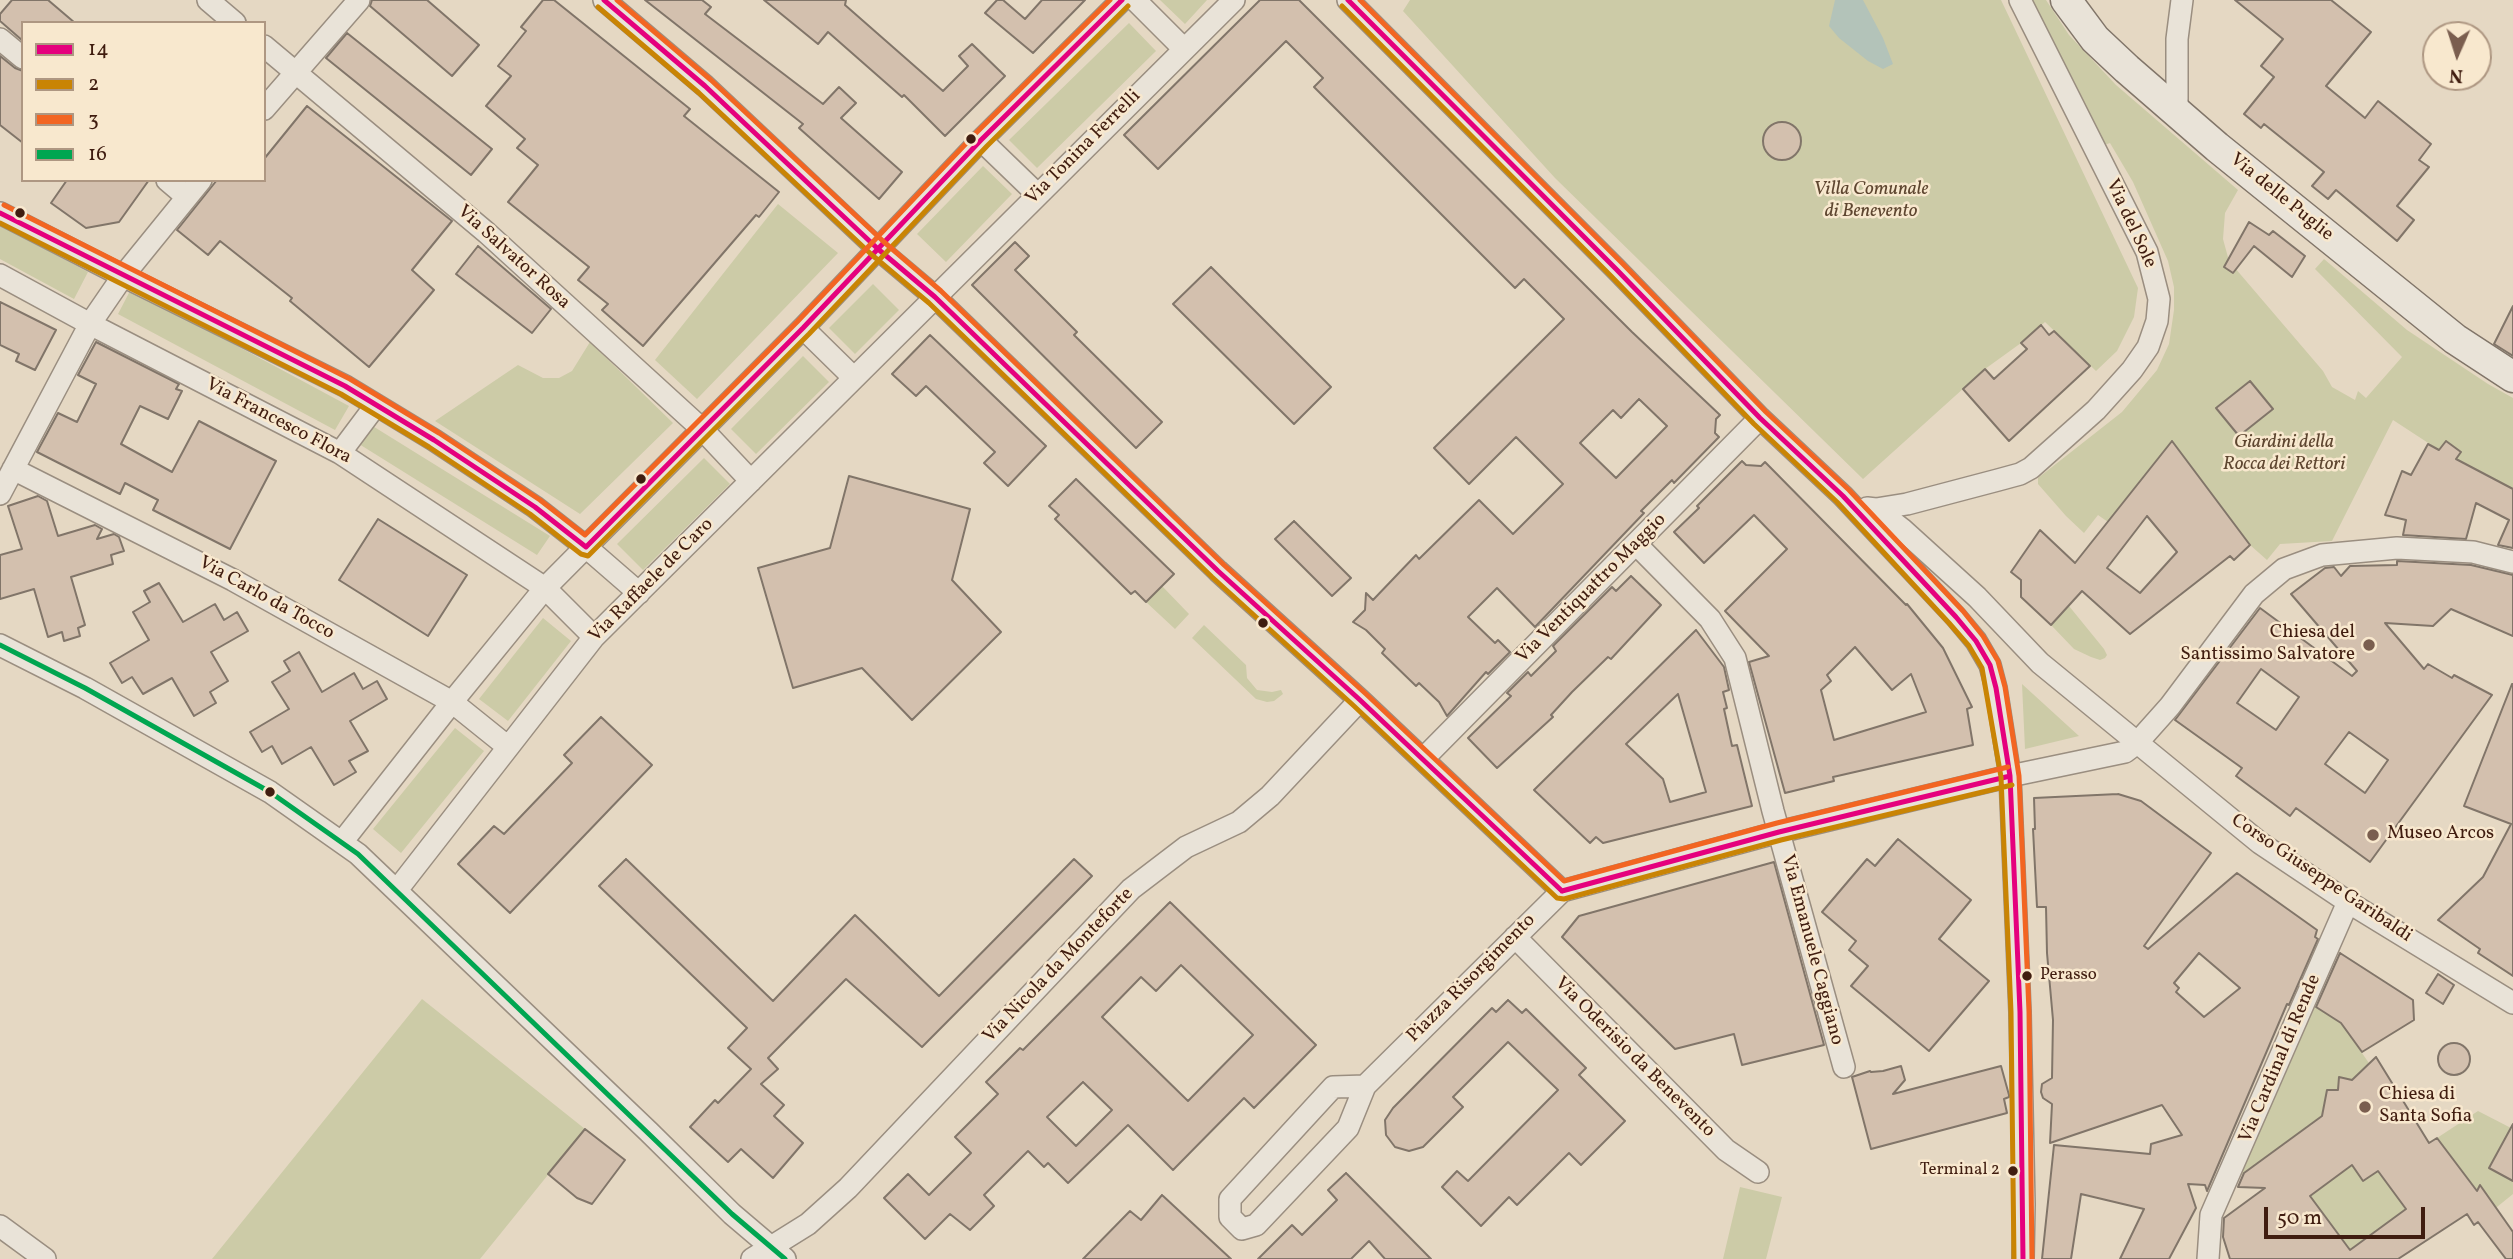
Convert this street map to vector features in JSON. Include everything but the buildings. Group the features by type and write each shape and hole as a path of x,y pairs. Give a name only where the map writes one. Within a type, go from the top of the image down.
{"street":[{"path":"208,0 233,21"},
{"path":"266,107 359,0"},
{"path":"604,0 705,86 878,249 935,297 1218,571 1360,700 1562,891 1779,832 2010,776 2125,752 2137,743 2170,706 2254,594 2284,569 2322,555 2398,548 2473,552 2513,562"},
{"path":"342,842 545,589 803,328 981,140 1122,0"},
{"path":"1135,0 1184,49"},
{"name":"Via Tonina Ferrelli","path":"935,297 1234,0"},
{"path":"1348,0 1618,270 1760,418 1844,499 1956,617 1976,641 1990,665 2010,776 2020,1026 2024,1204 2022,1259"},
{"name":"Via del Sole","path":"1876,509 1907,504 1998,480 2031,468 2096,410 2132,370 2148,347 2157,321 2159,299 2147,252 2020,0"},
{"name":"Via delle Puglie","path":"2066,0 2095,39 2177,112 2455,339 2513,377"},
{"path":"2177,112 2177,39 2182,0"},
{"path":"0,39 21,56"},
{"name":"Via Salvator Rosa","path":"266,49 487,233 703,430 751,481"},
{"path":"981,140 1038,195"},
{"path":"169,182 187,197"},
{"path":"0,494 90,324 123,276 199,182"},
{"path":"0,213 345,386 434,440 535,508 639,593"},
{"name":"Via Francesco Flora","path":"0,275 340,453 545,589 594,637"},
{"name":"Via Raffaele de Caro","path":"397,890 594,637 935,297"},
{"path":"803,328 854,378"},
{"path":"340,453 376,405"},
{"name":"Via Ventiquattro Maggio","path":"1423,760 1760,418"},
{"name":"Via Carlo da Tocco","path":"13,469 233,580 452,702 508,747"},
{"path":"1844,499 1876,509"},
{"name":"Corso Giuseppe Garibaldi","path":"1876,509 1902,529 1987,607 2040,663 2260,843 2348,902 2513,1003"},
{"name":"Via Emanuele Caggiano","path":"1636,544 1710,620 1735,658 1779,832 1844,1067"},
{"path":"0,645 85,688 270,792 342,842 397,890 732,1214 778,1253"},
{"name":"Via Nicola da Monteforte","path":"752,1259 778,1253 848,1188 1131,889 1186,847 1238,822 1270,796 1360,700"},
{"name":"Piazza Risorgimento","path":"1366,1086 1333,1087 1230,1199 1230,1217 1242,1228 1256,1225 1348,1128 1366,1086 1562,891"},
{"name":"Via Cardinal di Rende","path":"2208,1259 2211,1215 2348,902"},
{"name":"Via Oderisio da Benevento","path":"1514,937 1726,1150 1758,1172"},
{"path":"0,1226 45,1259"}],"green space":[{"path":"1160,0 1207,0 1185,24"},
{"name":"Villa Comunale di Benevento","path":"1410,0 2001,0 2138,288 2134,317 2117,351 2096,371 2045,322 1985,369 1863,479 1555,178 1403,11"},
{"name":"Giardini della Rocca dei Rettori","path":"2027,0 2046,0 2069,35 2116,85 2238,190 2225,213 2223,239 2229,261 2323,371 2332,387 2355,400 2358,391 2366,398 2402,357 2315,269 2324,259 2407,330 2513,398 2513,489 2456,459 2461,452 2447,441 2439,450 2393,420 2332,541 2280,544 2267,560 2250,545 2173,442 2108,522 2098,515 2084,533 2066,516 2038,484 2038,478 2122,412 2157,370 2169,344 2174,287 2168,261 2133,182 2110,143 2099,147"},
{"path":"1129,23 1156,51 1037,168 1009,140"},
{"path":"983,166 1012,194 946,262 917,234"},
{"path":"778,204 838,253 697,399 655,360"},
{"path":"0,225 88,272 74,299 0,259"},
{"path":"873,284 899,310 855,354 829,328"},
{"path":"131,289 349,406 335,430 118,314"},
{"path":"590,342 673,423 580,514 435,421 518,365 543,378 559,378 572,371"},
{"path":"803,356 829,382 756,454 731,429"},
{"path":"371,425 550,536 537,555 359,444"},
{"path":"704,458 730,484 643,570 617,544"},
{"path":"1162,586 1189,614 1175,629 1146,602"},
{"path":"2069,606 2104,649 2107,655 2105,658 2100,660 2074,649 2051,625"},
{"path":"543,618 571,641 508,721 479,699"},
{"path":"1204,625 1246,665 1247,678 1257,690 1281,690 1283,694 1274,701 1256,699 1192,638"},
{"path":"2022,684 2079,736 2025,749"},
{"path":"455,728 484,751 401,853 373,829"},
{"path":"422,999 585,1129 480,1259 212,1259"},
{"path":"2314,1006 2341,1023 2371,1066 2352,1080 2339,1077 2338,1090 2327,1090 2322,1112 2324,1129 2303,1130 2237,1178"},
{"path":"2478,1111 2511,1128 2490,1168 2513,1181 2513,1194 2492,1211 2437,1138"},
{"path":"2352,1165 2363,1181 2378,1171 2406,1209 2350,1250 2310,1196"},
{"path":"1740,1187 1782,1197 1766,1259 1723,1259"}],"shaded area":[{"path":"1835,0 1863,0 1893,64 1883,69 1839,38 1829,26"}],"transit line":[{"name":"14","path":"604,0 705,86 878,249 935,297 1218,571 1360,700 1562,891"},
{"name":"3","path":"617,0 711,80 884,242 941,291 1224,565 1366,694 1564,881 1777,823 2008,767"},
{"name":"3","path":"4,205 350,379 439,433 540,500 585,535 797,322 975,134 1110,0"},
{"name":"14","path":"0,213 345,386 434,440 535,507 586,547 803,328 981,140 1122,0"},
{"name":"14","path":"1348,0 1760,418 1843,496 1956,617 1976,641 1990,665 2010,776 2020,1012 2023,1259"},
{"name":"3","path":"1360,0 1766,412 1849,490 1963,611 1998,661 2005,687 2019,776 2029,1012 2032,1259"},
{"name":"2","path":"0,223 341,394 429,447 530,514 581,554 588,556 809,334 987,146 1128,6"},
{"name":"2","path":"1342,6 1754,424 1837,502 1949,623 1969,646 1982,668 2001,777 2011,1012 2014,1259"},
{"name":"2","path":"598,7 699,93 872,255 929,303 1212,577 1354,706 1557,898 1564,899 1781,840 2012,785"},
{"name":"16","path":"0,645 85,688 270,792 358,854 732,1214 785,1259"},
{"name":"14","path":"1562,891 1779,832 2010,776"}],"place":[{"name":"Chiesa del Santissimo Salvatore","path":"2369,645"},
{"name":"Museo Arcos","path":"2373,835"},
{"name":"Perasso","path":"2027,976"},
{"name":"Chiesa di Santa Sofia","path":"2365,1107"},
{"name":"Terminal 2","path":"2013,1171"}]}
